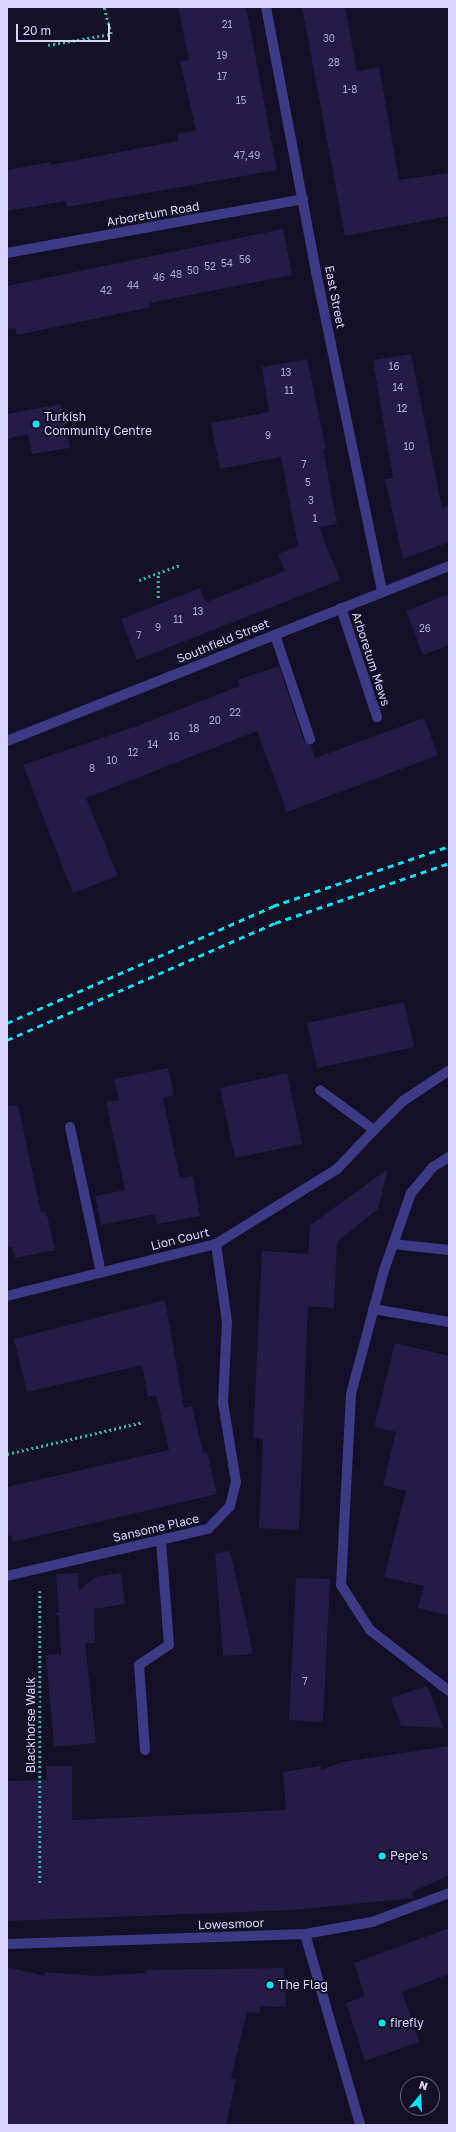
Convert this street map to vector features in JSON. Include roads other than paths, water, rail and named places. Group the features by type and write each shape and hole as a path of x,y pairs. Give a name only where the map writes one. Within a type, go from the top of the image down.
{"street":[{"name":"East Street","path":"266,7 316,272 382,592"},
{"name":"Arboretum Road","path":"7,253 303,199"},
{"name":"Southfield Street","path":"7,741 449,566"},
{"name":"Arboretum Mews","path":"341,608 377,717"},
{"path":"275,635 310,739"},
{"name":"Lion Court","path":"7,1296 216,1244 337,1169 403,1101 448,1071"},
{"path":"320,1090 374,1130"},
{"path":"70,1127 101,1273"},
{"path":"449,1157 433,1167 411,1193 393,1244 373,1309 351,1394 341,1585 370,1630 449,1691"},
{"name":"Sansome Place","path":"7,1576 208,1529 230,1506 236,1482 223,1403 227,1322 216,1244"},
{"path":"393,1244 449,1250"},
{"path":"373,1309 449,1322"},
{"path":"145,1750 138,1665 169,1645 161,1540"},
{"name":"Lowesmoor","path":"7,1944 305,1934 372,1922 449,1893"},
{"path":"305,1934 360,2125"}],"railway":[{"path":"7,1023 273,906 449,846"},
{"path":"7,1040 275,923 449,863"}],"place":[{"name":"Turkish Community Centre","path":"36,424"},
{"name":"Pepe's","path":"382,1856"},
{"name":"The Flag","path":"270,1985"},
{"name":"firefly","path":"382,2023"}]}
